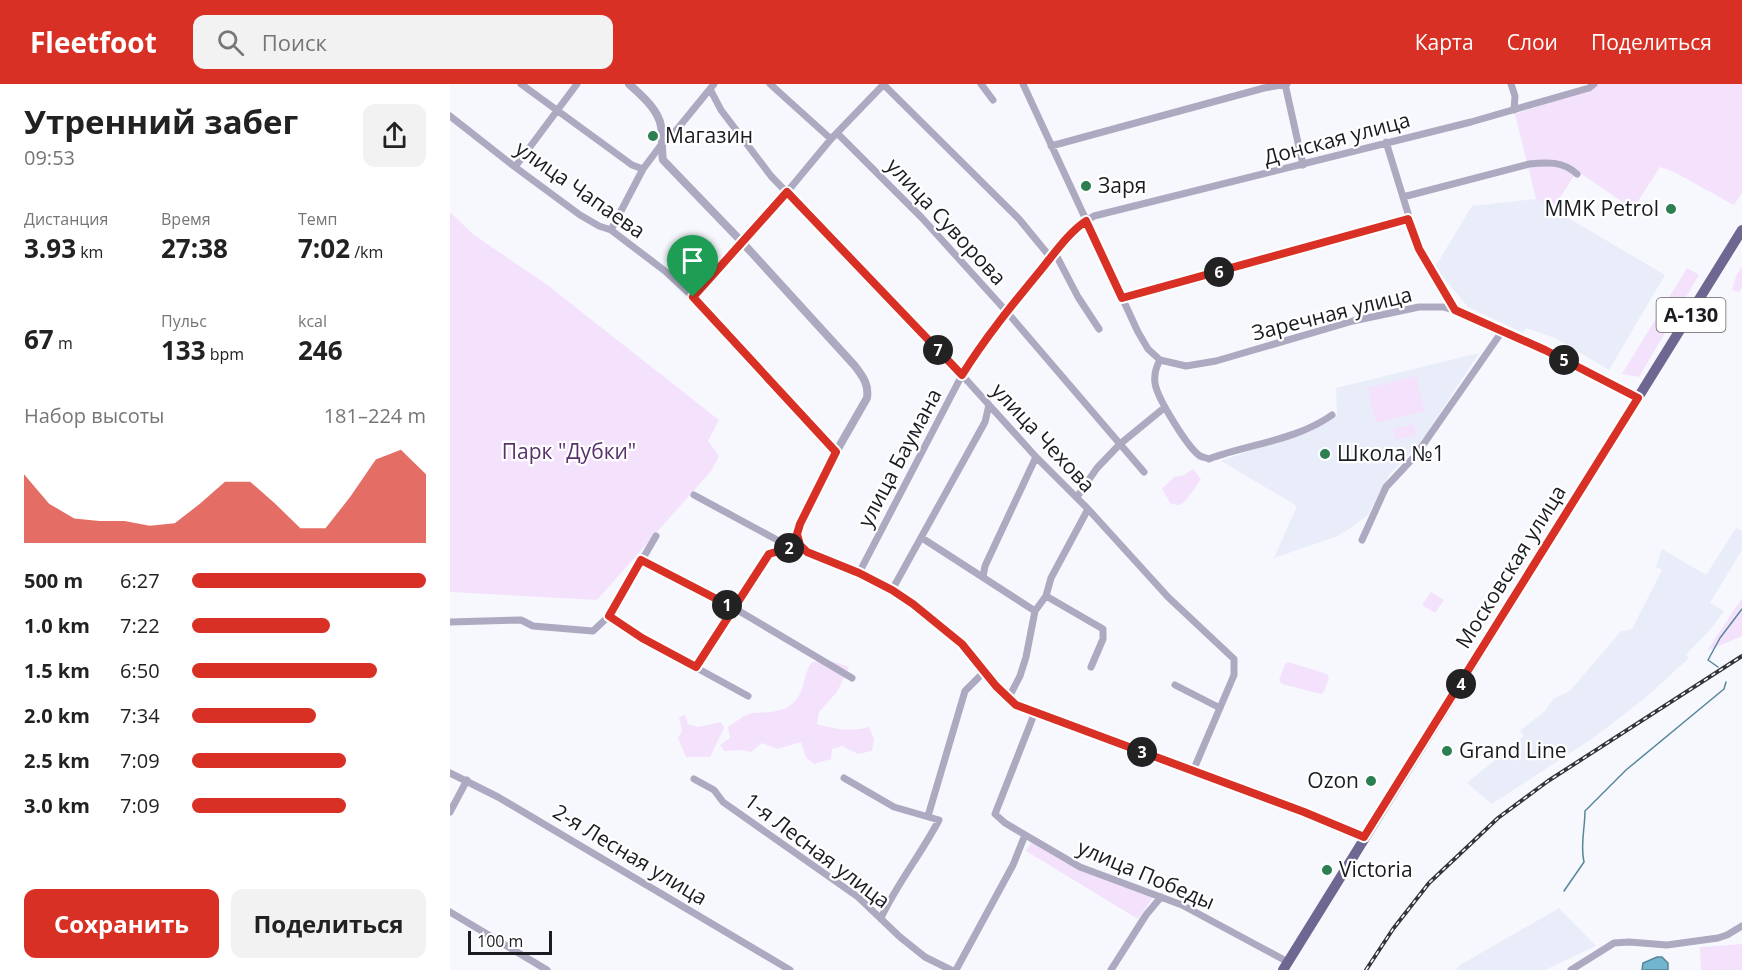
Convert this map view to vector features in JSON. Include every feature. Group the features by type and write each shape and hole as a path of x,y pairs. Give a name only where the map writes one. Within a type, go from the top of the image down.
{"main road":[{"name":"А-130","path":"1638,398 1742,230"},
{"name":"Московская улица","path":"1285,966 1638,398"}],"street":[{"path":"521,84 632,165 644,168"},
{"path":"515,167 577,84"},
{"path":"629,84 655,112 661,126 663,160 855,366 866,381 867,398 836,452 800,524 797,539 800,545 807,552 859,573 892,590 962,644 1008,699 1035,712 1304,812 1364,837"},
{"path":"770,84 831,139"},
{"path":"693,297 831,139 883,84 1053,255 1099,329"},
{"path":"981,84 993,100"},
{"path":"1023,84 1122,298 1148,349 1160,360 1156,367 1155,384 1164,408 1200,457 1209,459 1264,443 1318,425 1332,415"},
{"path":"1051,146 1286,84 1303,165"},
{"path":"1511,84 1515,96 1514,110"},
{"name":"Донская улица","path":"1086,221 1094,216 1514,110 1589,88 1594,84"},
{"path":"611,230 644,168 712,86"},
{"name":"улица Чехова","path":"712,86 721,110 771,176 962,375 1168,597 1234,659 1234,675 1192,771"},
{"name":"улица Чапаева","path":"450,116 580,214 598,226 611,230 665,271 693,297 836,452"},
{"name":"улица Суворова","path":"838,134 922,218 1007,312 1144,472"},
{"path":"1386,142 1419,249 1455,310"},
{"path":"1403,197 1529,164 1547,162 1569,166 1577,174"},
{"path":"1122,298 1408,219"},
{"name":"улица Баумана","path":"859,573 962,375 982,342 1053,255 1086,221"},
{"name":"Заречная улица","path":"1160,360 1186,366 1216,361 1353,321 1419,307 1443,307 1503,330 1638,398"},
{"path":"1362,540 1386,487 1416,455 1503,330"},
{"path":"892,590 985,422 989,405"},
{"path":"1077,497 1097,468 1120,444 1164,408"},
{"path":"983,577 985,566 1036,457"},
{"path":"694,495 779,541 788,545 800,545"},
{"path":"1008,699 1020,676 1026,657 1035,610 1046,596 1051,578 1088,509"},
{"path":"450,622 521,620 533,626 593,632 609,616 656,536"},
{"path":"922,538 1035,610"},
{"path":"696,667 769,554 800,545"},
{"path":"641,560 734,608 852,678"},
{"path":"1046,596 1103,629 1103,639 1091,667"},
{"path":"609,616 642,638 748,696"},
{"path":"928,816 964,692 985,671"},
{"path":"1175,685 1220,708"},
{"name":"улица Победы","path":"1035,712 995,814 1025,835 1080,867 1182,905 1285,966"},
{"name":"2-я Лесная улица","path":"450,773 498,797 790,970"},
{"path":"844,778 894,807 939,820 881,918"},
{"path":"450,812 467,780"},
{"name":"1-я Лесная улица","path":"694,780 714,790 723,801 858,897 925,957 951,970"},
{"path":"956,970 1013,865 1025,835"},
{"path":"1111,970 1146,915 1161,897"},
{"path":"450,912 547,970"},
{"path":"1571,970 1614,943 1667,945 1718,938 1742,926"}],"shaded area":[{"path":"1536,199 1665,275 1609,370 1555,338 1526,328 1523,333 1468,307 1435,267 1472,206"},
{"name":"Школа №1","path":"1479,353 1416,448 1389,475 1368,515 1335,537 1274,558 1297,506 1221,461 1325,424 1337,416 1336,388"},
{"path":"1736,528 1742,531 1742,550 1710,603 1724,611 1686,655 1689,658 1644,699 1593,738 1492,804 1467,783 1524,736 1520,731 1545,711 1553,699 1570,691 1621,631 1632,629 1662,570 1656,567 1662,549 1706,575"},
{"path":"1559,908 1596,946 1545,970 1456,970 1460,965"}],"green space":[{"path":"1597,84 1742,84 1742,193 1734,205 1672,171 1660,167 1633,209 1577,171 1553,209 1536,199 1515,114 1589,90"},
{"name":"Парк \"Дубки\"","path":"450,212 474,235 546,284 719,420 708,441 719,456 711,471 597,600 450,592"},
{"path":"1742,266 1742,287 1739,292 1732,290"},
{"path":"1687,268 1699,275 1639,377 1622,374"},
{"path":"1416,376 1425,411 1376,423 1367,388"},
{"path":"1414,424 1416,435 1396,440 1393,429"},
{"path":"1193,469 1201,479 1183,503 1171,504 1162,489 1174,477 1184,475"},
{"path":"1431,592 1444,600 1435,613 1422,605"},
{"path":"1742,598 1742,636 1707,651"},
{"path":"831,661 849,667 837,692 819,712 817,724 843,729 869,727 874,739 872,751 858,754 842,746 832,749 831,759 814,764 806,757 801,742 777,749 762,743 751,752 724,751 720,745 730,738 728,727 750,714 776,711 792,704 799,695 812,662"},
{"path":"1288,662 1327,674 1329,677 1324,692 1321,694 1282,684 1279,680"},
{"path":"685,715 688,724 698,727 721,722 724,728 710,757 686,757 678,738 682,731 679,717"},
{"path":"1032,841 1153,897 1138,919 1026,851"},
{"path":"1742,944 1742,970 1701,970 1700,947"}],"water":[{"path":"1662,957 1668,963 1668,970 1642,970 1643,963"}],"waterway":[{"path":"1718,667 1708,660 1720,638 1742,609"},
{"path":"1564,891 1584,862 1585,811 1626,770 1724,689 1726,682"}],"railway":[{"path":"1366,970 1393,929 1429,883 1498,818 1548,781 1742,656"}],"place":[{"name":"Магазин","path":"653,136"},
{"name":"Заря","path":"1086,186"},
{"name":"MMK Petrol","path":"1671,209"},
{"name":"Школа №1","path":"1325,454"},
{"name":"Grand Line","path":"1447,751"},
{"name":"Ozon","path":"1371,781"},
{"name":"Victoria","path":"1327,870"}],"route":[{"path":"693,297 787,192 962,375 982,342 1055,253 1086,221 1122,298 1408,219 1419,249 1455,310 1471,315 1545,350 1638,398 1364,837 1304,812 1016,705 996,686 962,644 913,604 859,573 807,552 800,545 769,554 696,667 642,638 609,616 641,560 734,608 769,554 800,545 797,534 800,524 836,452 693,297"}]}
